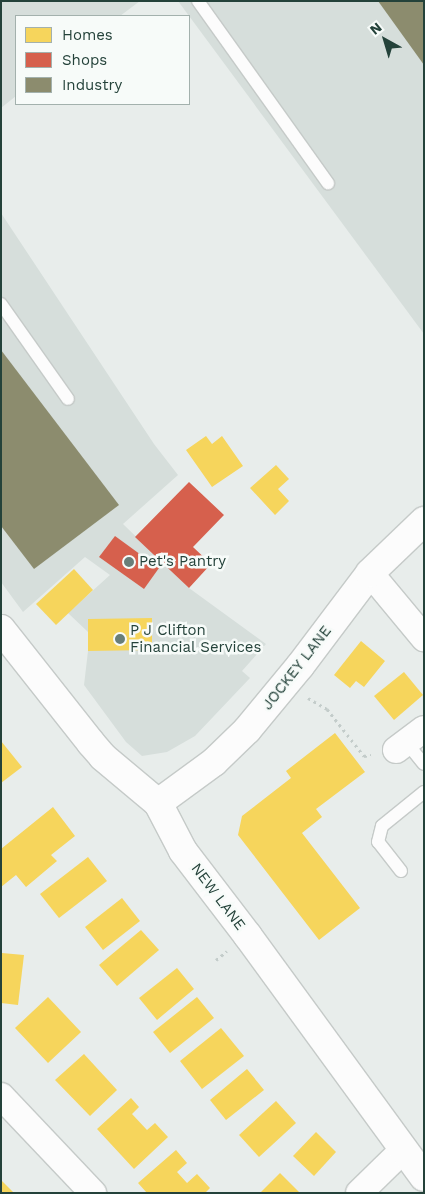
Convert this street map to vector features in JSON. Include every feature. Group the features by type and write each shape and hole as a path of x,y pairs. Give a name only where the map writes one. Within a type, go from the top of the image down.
{"street":[{"name":"JOCKEY LANE","path":"158,803 214,762 247,730 300,666 370,573 424,521"},
{"path":"370,573 385,588 424,638"},
{"name":"NEW LANE","path":"1,629 103,757 158,803 183,850 254,944 424,1178"},
{"path":"1,1096 94,1193"},
{"path":"359,1193 403,1150"}],"lane":[{"path":"198,1 328,183"},
{"path":"1,304 68,399"},
{"path":"409,740 424,764"},
{"path":"400,871 378,842 382,826 424,792"}],"path":[{"path":"306,696 327,710 364,756 409,740"}],"shaded area":[{"path":"1,1 140,1 121,15 15,15 15,97 1,108"},
{"path":"178,1 424,1 424,334 190,15"},
{"path":"1,213 154,444 178,475 123,524 189,588 266,644 242,671 250,678 195,736 167,752 142,756 126,742 84,685 88,632 68,613 110,575 85,557 23,612 1,582"}],"building: Homes":[{"path":"206,436 212,444 222,436 243,466 212,487 186,450"},
{"path":"276,465 289,479 278,489 289,501 275,515 250,488"},
{"path":"74,569 93,590 56,625 36,604"},
{"name":"P J Clifton Financial Services","path":"152,618 152,650 88,651 88,619"},
{"path":"361,641 385,661 364,687 356,681 350,688 334,675"},
{"path":"404,672 423,695 394,720 374,696"},
{"path":"335,733 365,772 316,809 322,817 302,833 360,908 319,940 238,835 242,816 291,778 286,771"},
{"path":"1,741 22,767 1,783"},
{"path":"53,807 75,836 51,855 57,861 26,887 16,875 1,887 1,849"},
{"path":"88,857 107,881 59,918 40,894"},
{"path":"122,898 140,921 103,950 85,927"},
{"path":"141,930 159,950 117,986 99,965"},
{"path":"2,953 24,955 18,1005 1,1003"},
{"path":"177,968 194,989 157,1020 139,998"},
{"path":"48,997 81,1032 48,1063 15,1028"},
{"path":"197,997 214,1018 170,1053 153,1032"},
{"path":"221,1028 244,1056 202,1089 180,1061"},
{"path":"84,1054 117,1090 90,1116 55,1080"},
{"path":"247,1069 264,1090 226,1120 210,1100"},
{"path":"131,1098 139,1107 132,1114 147,1130 155,1123 168,1137 134,1169 97,1129"},
{"path":"276,1101 296,1123 259,1157 239,1135"},
{"path":"316,1132 336,1152 314,1176 293,1156"},
{"path":"176,1150 187,1163 177,1172 187,1183 197,1174 210,1188 205,1193 147,1193 138,1183"},
{"path":"280,1173 300,1193 260,1193"},
{"path":"1,1180 14,1193 1,1193"}],"building: Shops":[{"path":"189,482 224,515 193,547 211,564 189,588 135,537"},
{"name":"Pet's Pantry","path":"115,536 159,568 144,589 99,557"}],"building: Industry":[{"path":"378,1 424,1 424,65"},
{"path":"1,350 119,505 34,569 1,526"}],"place":[{"name":"Pet's Pantry","path":"129,562"},
{"name":"P J Clifton Financial Services","path":"120,639"}]}
